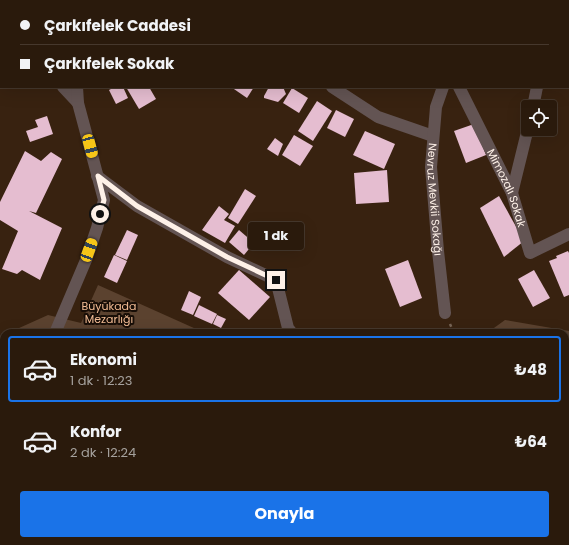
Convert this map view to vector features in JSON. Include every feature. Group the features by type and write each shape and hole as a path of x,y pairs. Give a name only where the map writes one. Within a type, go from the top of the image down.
{"street":[{"path":"64,88 78,103"},
{"path":"57,329 86,260 97,228 104,200 78,103 77,88"},
{"path":"334,88 378,117 433,136"},
{"name":"Nevruz Mevkii Sokağı","path":"443,88 436,107 431,167 445,313"},
{"name":"Mimozalı Sokak","path":"460,88 512,193 530,253 569,234"},
{"path":"534,100 537,88"},
{"path":"512,193 526,136"},
{"path":"98,176 137,206 227,257 276,280 289,329"}],"green space":[{"name":"Büyükada Mezarlığı","path":"98,285 196,329 17,329 48,315 81,323"},
{"path":"505,320 557,329 493,329"}],"building":[{"path":"113,88 123,88 128,98 116,104 109,90"},
{"path":"127,88 150,88 156,99 139,109"},
{"path":"232,88 253,88 247,98"},
{"path":"268,88 283,88 286,94 278,102 264,98"},
{"path":"292,88 308,98 299,113 283,103"},
{"path":"317,101 332,111 313,141 298,131"},
{"path":"336,110 354,119 345,137 327,128"},
{"path":"47,116 53,134 30,142 26,131 38,127 35,120"},
{"path":"474,124 486,155 466,163 454,131"},
{"path":"365,131 395,144 384,169 353,155"},
{"path":"294,135 313,146 300,166 282,155"},
{"path":"275,138 283,144 278,156 267,149"},
{"path":"25,151 41,161 51,152 62,159 36,213 29,211 62,228 40,280 22,270 17,274 2,269 18,231 0,220 0,202"},
{"path":"387,170 389,202 356,204 354,173"},
{"path":"245,189 256,196 238,224 228,218"},
{"path":"499,196 524,241 504,257 480,208"},
{"path":"219,206 229,214 224,220 235,226 225,243 202,230"},
{"path":"127,230 138,235 127,260 115,255"},
{"path":"239,230 254,243 244,255 229,242"},
{"path":"568,251 569,295 564,297 549,261"},
{"path":"114,255 127,261 117,283 104,277"},
{"path":"408,260 422,298 400,307 385,269"},
{"path":"239,270 270,297 249,320 218,293"},
{"path":"534,270 550,298 533,307 518,279"},
{"path":"189,291 201,297 193,315 181,310"},
{"path":"199,305 217,314 212,324 194,316"},
{"path":"217,315 226,319 221,328 213,324"}],"route":[{"path":"100,214 104,200 98,176 137,206 227,257 276,280"}]}
